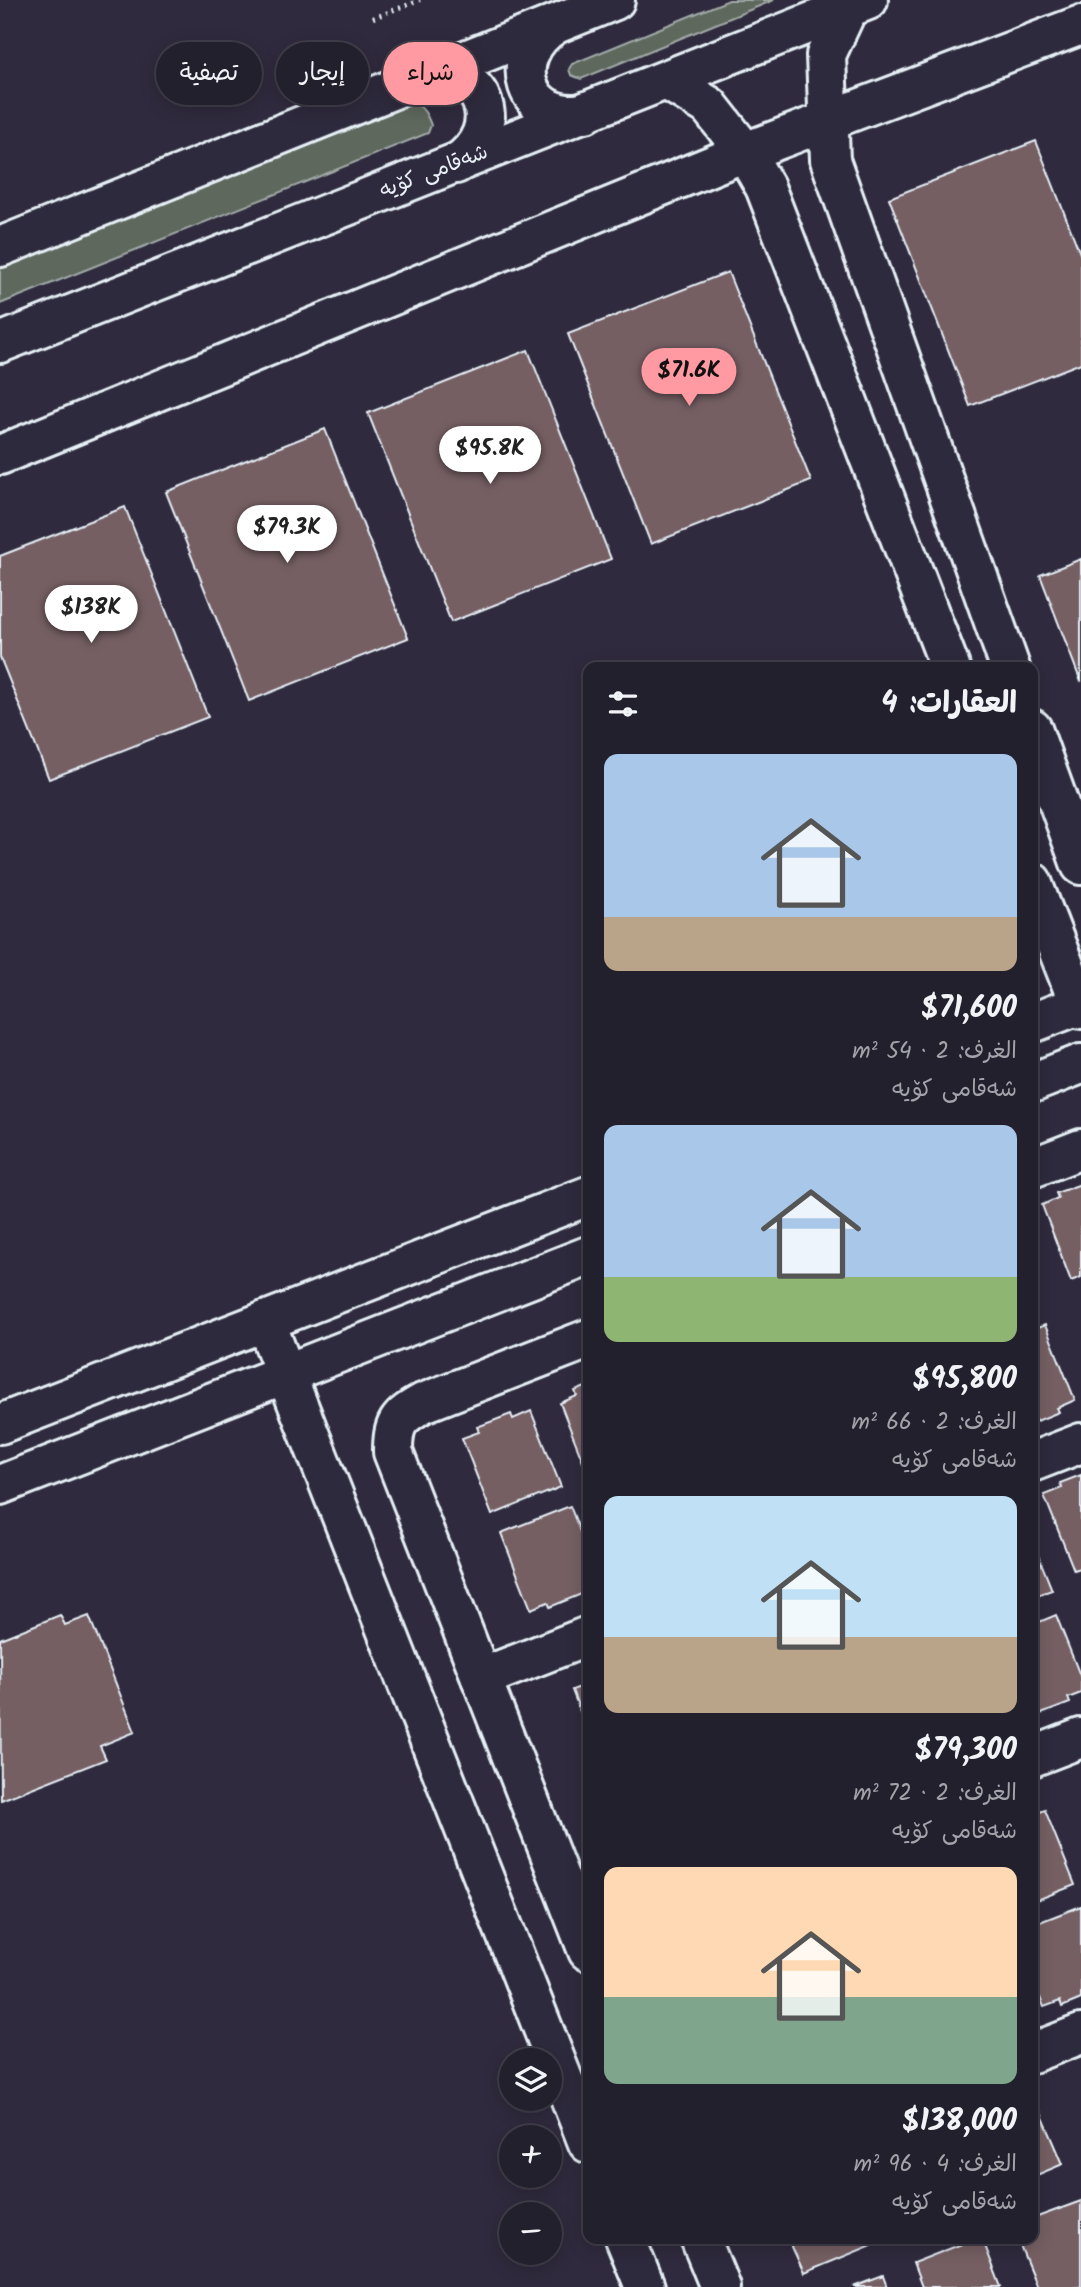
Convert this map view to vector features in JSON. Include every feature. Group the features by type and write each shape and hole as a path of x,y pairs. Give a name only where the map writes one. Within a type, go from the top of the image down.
{"main road":[{"path":"478,57 615,0"},
{"path":"858,4 826,55 830,160 1008,662"},
{"name":"شەقامی کۆیە","path":"0,343 858,4"},
{"path":"0,455 746,152 1081,25"},
{"path":"554,26 532,44 526,59 525,74 529,89 538,102 551,111 566,116 585,113"},
{"path":"668,81 709,106 746,152 765,187 948,662"},
{"path":"0,247 383,95"},
{"path":"456,163 470,155 480,143 485,128 485,112 478,95"},
{"path":"1038,746 1081,865"},
{"path":"1038,898 1080,1006 1038,1021"},
{"path":"1038,1081 1081,1064"},
{"path":"1038,1166 1081,1149"},
{"path":"0,1424 583,1198"},
{"path":"0,1485 583,1258"},
{"path":"265,1321 583,2130"},
{"path":"583,1341 423,1403 404,1413 393,1430 393,1452 583,1931"},
{"path":"1038,1460 1081,1443"},
{"path":"481,1678 583,1638"},
{"path":"1038,1755 1080,1742"},
{"path":"1038,2051 1081,2034"},
{"path":"627,2244 645,2287"},
{"path":"703,2244 720,2287"}],"path":[{"path":"373,18 420,0"}],"green space":[{"path":"729,0 774,0 581,79 571,75 569,69 572,64"},
{"path":"410,105 417,105 430,121 428,133 0,304 0,269"}],"building":[{"path":"1036,141 1081,256 1081,363 970,406 889,198"},
{"path":"728,272 811,481 651,544 568,334"},
{"path":"528,350 611,559 451,622 368,413"},
{"path":"325,429 408,638 249,701 166,492"},
{"path":"125,507 208,717 49,779 0,657 0,556"},
{"path":"1081,559 1081,682 1040,575"},
{"path":"1081,1184 1081,1277 1071,1281 1042,1205 1058,1198 1056,1193"},
{"path":"1045,1325 1075,1400 1057,1408 1059,1412 1038,1421 1038,1328"},
{"path":"583,1388 583,1461 560,1403 577,1396 575,1391"},
{"path":"531,1411 561,1487 492,1515 462,1438 479,1432 477,1427 511,1414 513,1419"},
{"path":"1081,1475 1081,1568 1074,1570 1044,1495 1062,1488 1060,1483"},
{"path":"570,1506 583,1539 583,1593 550,1607 548,1602 531,1609 501,1533"},
{"path":"1038,1555 1052,1590 1038,1595"},
{"path":"60,1615 65,1625 89,1616 135,1732 100,1746 106,1759 1,1800 0,1639"},
{"path":"1056,1615 1081,1678 1081,1693 1068,1698 1070,1703 1038,1715 1038,1622"},
{"path":"583,1686 583,1719 572,1690"},
{"path":"1045,1810 1075,1885 1038,1900 1038,1813"},
{"path":"1081,1906 1081,1999 1062,2007 1060,2001 1044,2007 1038,1993 1038,1923"},
{"path":"1038,2106 1063,2164 1038,2174"},
{"path":"1081,2201 1081,2287 1037,2287 1019,2244 1038,2244 1038,2217"},
{"path":"791,2244 872,2245 804,2273"},
{"path":"962,2244 984,2244 1001,2287 922,2287 913,2263"},
{"path":"883,2276 887,2287 854,2287"}]}
